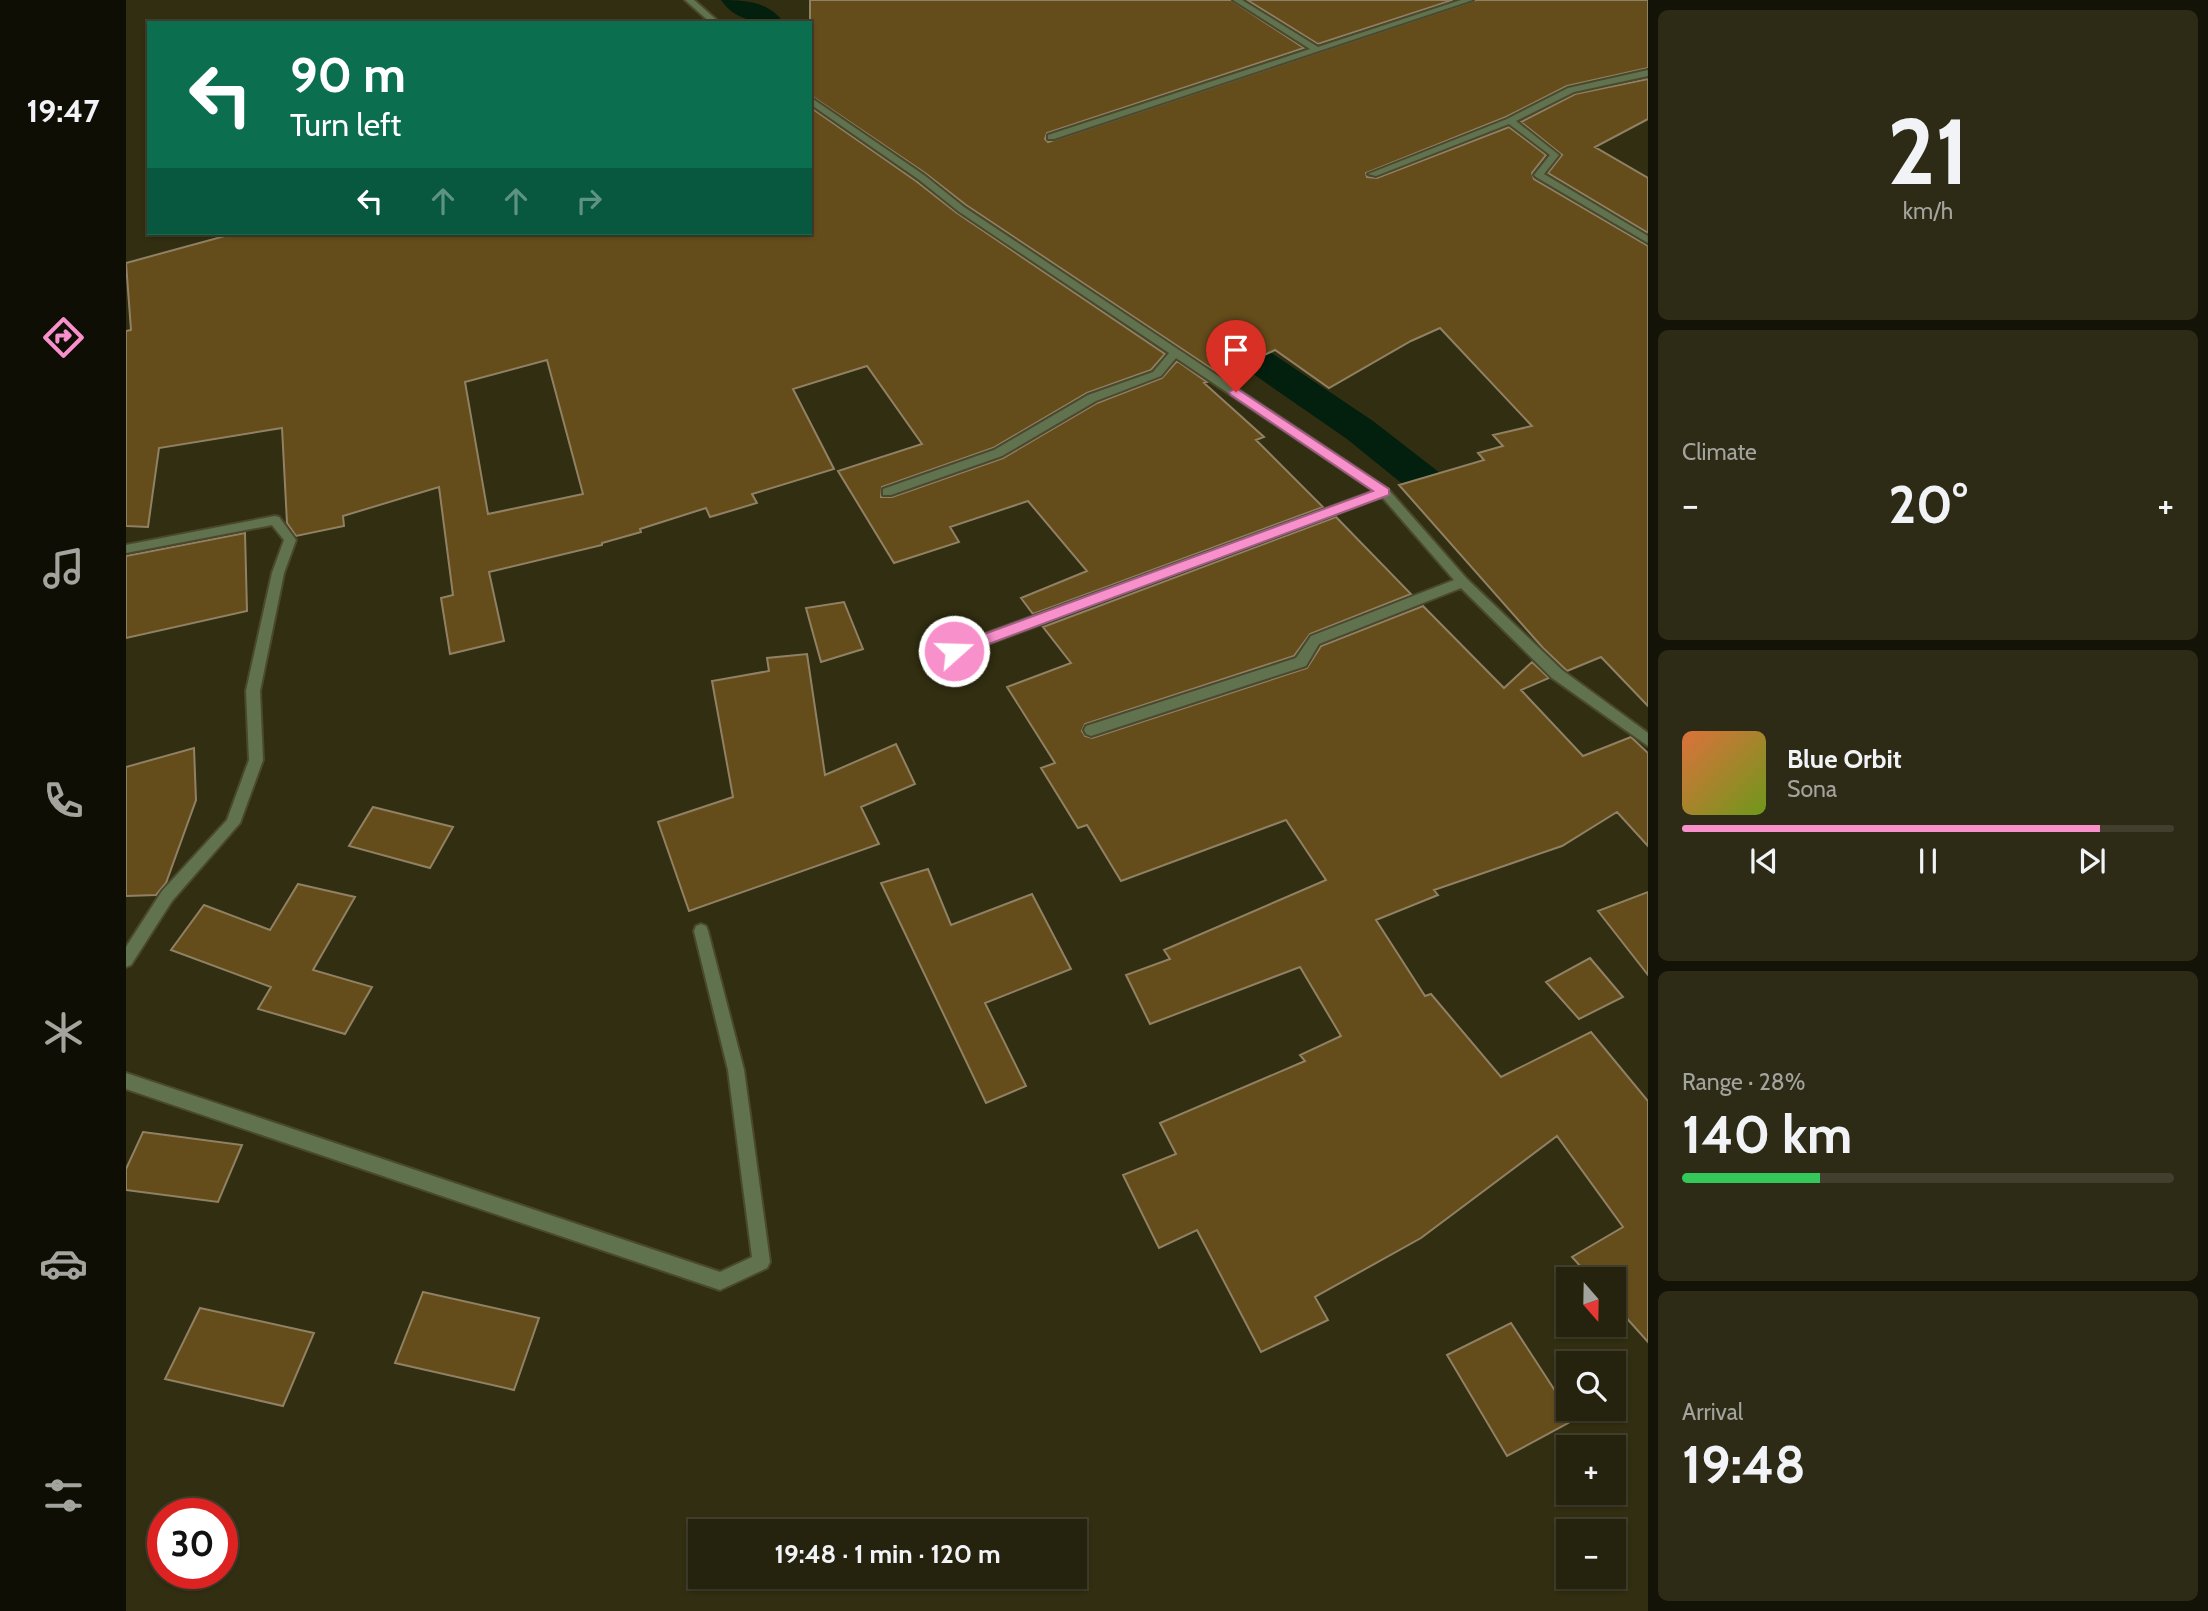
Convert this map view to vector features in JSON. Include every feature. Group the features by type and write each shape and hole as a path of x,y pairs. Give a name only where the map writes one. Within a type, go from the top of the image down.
{"street":[{"path":"689,0 714,21"},
{"path":"1237,0 1317,50"},
{"path":"1051,137 1469,0"},
{"path":"1373,174 1510,121 1571,90 1648,73"},
{"path":"812,101 921,177 961,209 1384,492 1463,582 1557,674 1648,740"},
{"path":"1510,121 1555,155 1539,175 1648,240"},
{"path":"887,492 998,453 1092,398 1157,374 1176,351"},
{"path":"954,651 1384,492"},
{"path":"126,549 275,520 290,540 278,573 253,691 256,760 233,823 167,896 126,960"},
{"path":"1091,730 1301,662 1315,640 1463,582"},
{"path":"126,1081 720,1281 761,1262 736,1069 701,931"}],"building":[{"path":"810,0 1231,0 1304,48 1047,133 1045,139 1048,142 1476,0 1648,0 1648,68 1567,86 1506,117 1366,173 1367,177 1377,178 1509,127 1546,155 1532,173 1534,179 1648,246 1648,706 1601,657 1567,671 1543,648 1399,485 1484,460 1478,453 1503,446 1493,435 1532,426 1440,328 1411,341 1329,388 1275,350 1221,375 966,205 925,173 812,96"},
{"path":"1247,0 1453,0 1318,44"},
{"path":"1648,79 1648,119 1595,147 1648,178 1648,233 1548,173 1562,155 1521,122 1575,94"},
{"path":"812,108 957,213 1165,354 1151,370 1087,393 993,448 882,487 881,497 892,497 1003,458 1097,403 1162,378 1177,361 1207,382 1204,383 1264,437 1256,440 1323,507 1033,614 1021,598 1087,571 1028,501 950,527 959,542 894,563 838,471 922,444 867,366 793,389 834,469 752,494 757,503 710,517 706,508 640,529 641,532 602,545 489,572 504,641 450,654 441,598 453,595 439,487 343,516 344,526 296,536 287,523 282,428 159,448 148,527 126,526 126,331 131,330 126,263 229,235 812,235","holes":["547,360 583,494 488,514 465,382"]},
{"path":"1336,517 1411,594 1310,634 1294,656 1085,724 1082,731 1085,736 1092,738 1307,668 1321,646 1423,606 1504,688 1532,662 1549,678 1521,690 1583,756 1631,737 1648,753 1648,846 1617,812 1562,846 1434,890 1438,895 1376,920 1425,996 1431,994 1501,1077 1591,1032 1648,1101 1648,1342 1626,1317 1626,1267 1581,1267 1572,1257 1623,1227 1557,1136 1421,1238 1315,1297 1328,1320 1261,1352 1197,1230 1159,1248 1123,1175 1176,1154 1160,1123 1305,1061 1300,1055 1341,1036 1300,967 1150,1024 1126,975 1170,959 1164,950 1326,880 1286,820 1121,881 1087,825 1078,828 1041,768 1055,763 1007,687 1071,663 1043,627"},
{"path":"245,533 247,611 126,638 126,556"},
{"path":"844,602 863,649 821,662 806,608"},
{"path":"807,654 825,775 896,744 915,784 861,807 879,844 689,911 658,822 733,797 712,681 769,671 767,658"},
{"path":"194,748 196,800 166,883 156,895 126,896 126,767"},
{"path":"373,807 453,827 430,868 349,846"},
{"path":"928,869 951,925 1032,894 1071,969 985,1003 1026,1086 986,1103 881,883"},
{"path":"298,884 355,897 313,970 372,987 345,1034 258,1009 271,987 171,950 204,905 270,930"},
{"path":"1648,892 1648,975 1598,911"},
{"path":"1590,958 1623,997 1579,1019 1546,982"},
{"path":"143,1132 242,1145 218,1202 126,1190 126,1169"},
{"path":"423,1292 539,1318 514,1390 395,1363"},
{"path":"200,1308 314,1333 283,1406 165,1379"},
{"path":"1511,1323 1556,1392 1556,1421 1572,1421 1507,1456 1447,1355"}],"waterway":[{"path":"734,0 768,21"},
{"path":"1203,323 1360,430 1471,518"}],"route":[{"path":"954,651 1158,578 1384,492 1236,392"}]}
